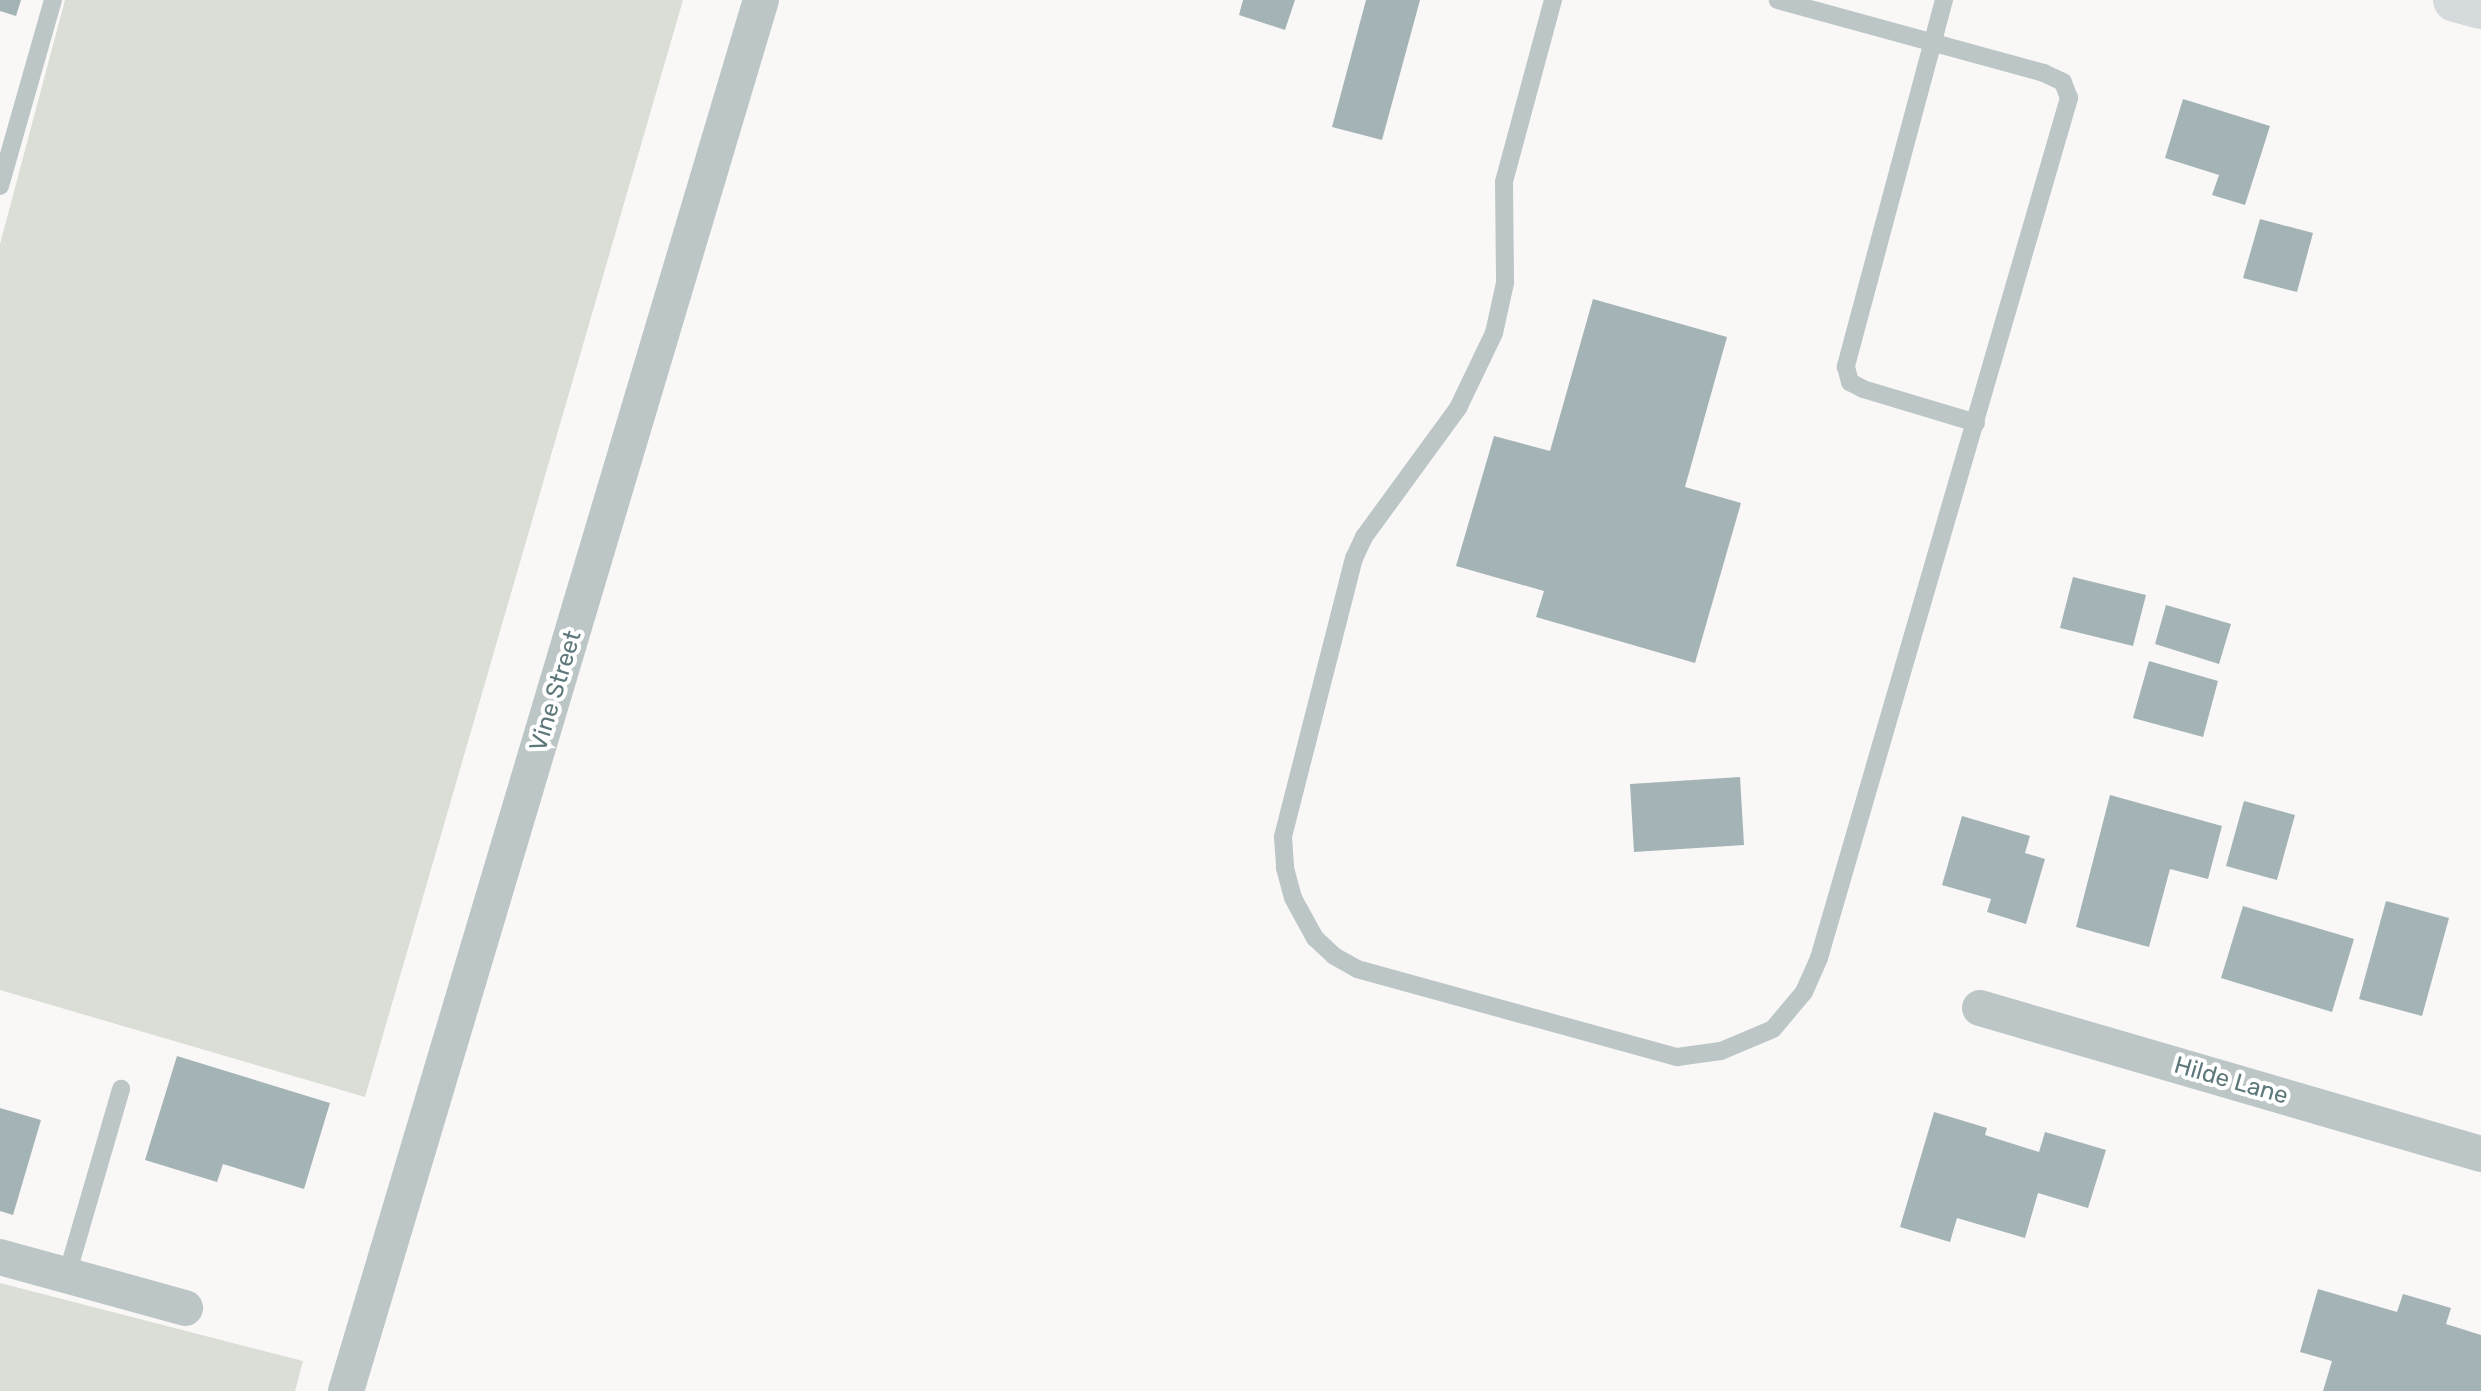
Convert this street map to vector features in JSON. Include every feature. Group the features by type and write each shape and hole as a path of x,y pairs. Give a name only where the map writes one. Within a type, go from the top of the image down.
{"main road":[{"path":"2455,0 2481,7"}],"street":[{"name":"Vine Street","path":"348,1386 761,0"},
{"name":"Hilde Lane","path":"1980,1008 2481,1154"},
{"path":"0,1257 185,1308"}],"lane":[{"path":"0,186 53,0"},
{"path":"1553,0 1504,182 1505,283 1494,333 1458,408 1364,537 1346,587 1283,837 1285,868 1293,898 1315,938 1334,956 1383,979 1658,1055 1700,1056 1750,1041 1773,1029 1804,992 1819,958 2069,98 2063,82 2044,73 1778,0"},
{"path":"1944,0 1846,367 1850,382 1863,389 1976,423"},
{"path":"67,1275 121,1089"}],"shaded area":[{"path":"65,0 683,0 365,1097 0,990 0,244"},
{"path":"0,1283 303,1361 295,1391 0,1391"}],"building":[{"path":"0,0 21,0 16,16 0,11"},
{"path":"1243,0 1295,0 1285,30 1239,15"},
{"path":"1366,0 1420,0 1382,140 1332,127"},
{"path":"2183,99 2270,126 2245,205 2212,195 2219,175 2165,158"},
{"path":"2260,219 2313,233 2297,292 2243,278"},
{"path":"1593,299 1727,337 1685,487 1741,503 1695,663 1536,617 1544,591 1456,566 1494,436 1550,451"},
{"path":"2073,577 2146,595 2133,646 2060,628"},
{"path":"2166,605 2231,624 2219,664 2155,644"},
{"path":"2149,661 2218,681 2203,737 2133,718"},
{"path":"1740,777 1744,845 1634,852 1630,784"},
{"path":"2110,795 2222,826 2208,879 2170,869 2149,947 2076,927"},
{"path":"2244,801 2295,815 2277,880 2226,866"},
{"path":"1962,816 2030,836 2025,853 2045,859 2026,924 1987,912 1991,899 1942,885"},
{"path":"2386,901 2449,918 2422,1016 2359,999"},
{"path":"2243,906 2354,939 2332,1012 2221,978"},
{"path":"177,1056 330,1103 304,1189 223,1164 217,1182 145,1160"},
{"path":"0,1108 41,1120 13,1215 0,1211"},
{"path":"1934,1112 1987,1128 1985,1135 2039,1152 2045,1132 2106,1150 2088,1208 2038,1193 2025,1238 1957,1218 1950,1242 1900,1227"},
{"path":"2318,1289 2397,1312 2403,1294 2451,1308 2446,1324 2481,1335 2481,1391 2323,1391 2332,1361 2300,1352"}]}
